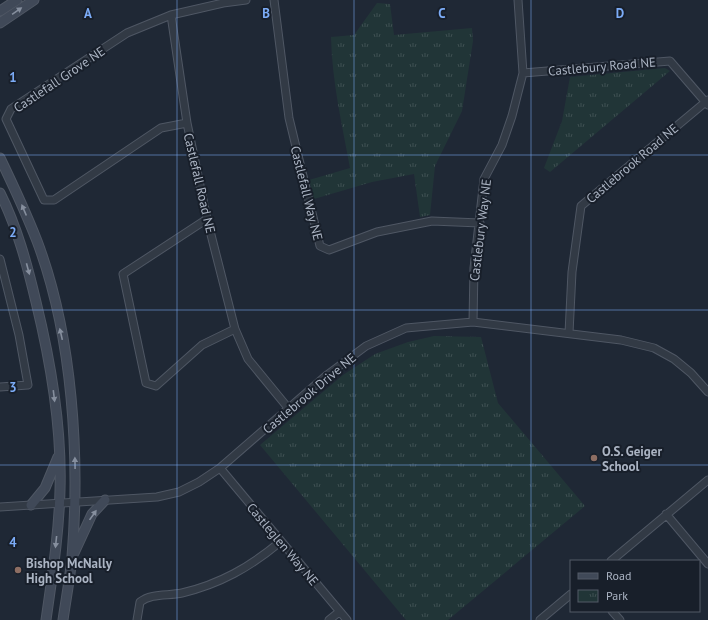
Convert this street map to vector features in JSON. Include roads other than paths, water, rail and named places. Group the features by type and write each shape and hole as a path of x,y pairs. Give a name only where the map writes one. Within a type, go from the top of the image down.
{"main road":[{"path":"0,11 17,0"},
{"path":"0,23 34,0"},
{"path":"0,158 37,242 51,289 63,342 70,387 75,450 74,502 72,558 63,620"},
{"path":"0,192 21,244 47,344 58,422 60,503 46,620"},
{"path":"31,505 45,488 59,454"},
{"path":"72,558 92,514 106,500"}],"street":[{"path":"171,15 223,3 246,0"},
{"name":"Castlefall Way NE","path":"274,0 289,118 320,246 329,250 377,232 432,221 480,222"},
{"name":"Castlebury Way NE","path":"472,322 474,268 484,179 502,145 512,116 523,73 518,0"},
{"name":"Castlefall Road NE","path":"171,15 187,123 207,219 235,329 248,359 289,408"},
{"name":"Castlefall Grove NE","path":"171,15 127,33 10,109 6,119 44,200 54,200 162,128 187,123"},
{"name":"Castlebury Road NE","path":"523,73 670,61 707,103"},
{"name":"Castlebrook Road NE","path":"570,333 572,272 581,206 707,103"},
{"path":"207,219 123,274 146,383 156,386 202,345 235,329"},
{"path":"0,259 19,335 28,384 0,386"},
{"name":"Castlebrook Drive NE","path":"0,507 157,497 179,492 199,482 220,468 327,375 366,346 406,328 472,322 621,340 654,348 674,359 691,373 708,392"},
{"name":"Castleglen Way NE","path":"220,468 280,542 347,620"},
{"path":"612,560 708,480"},
{"path":"666,514 708,564"},
{"path":"137,620 140,602 146,597 181,593 220,581 256,562 280,542"},
{"path":"540,620 570,595"},
{"path":"329,620 339,612"},
{"path":"613,612 620,620"}],"place":[{"name":"O.S. Geiger School","path":"594,458"},
{"name":"Bishop McNally High School","path":"18,570"}]}
